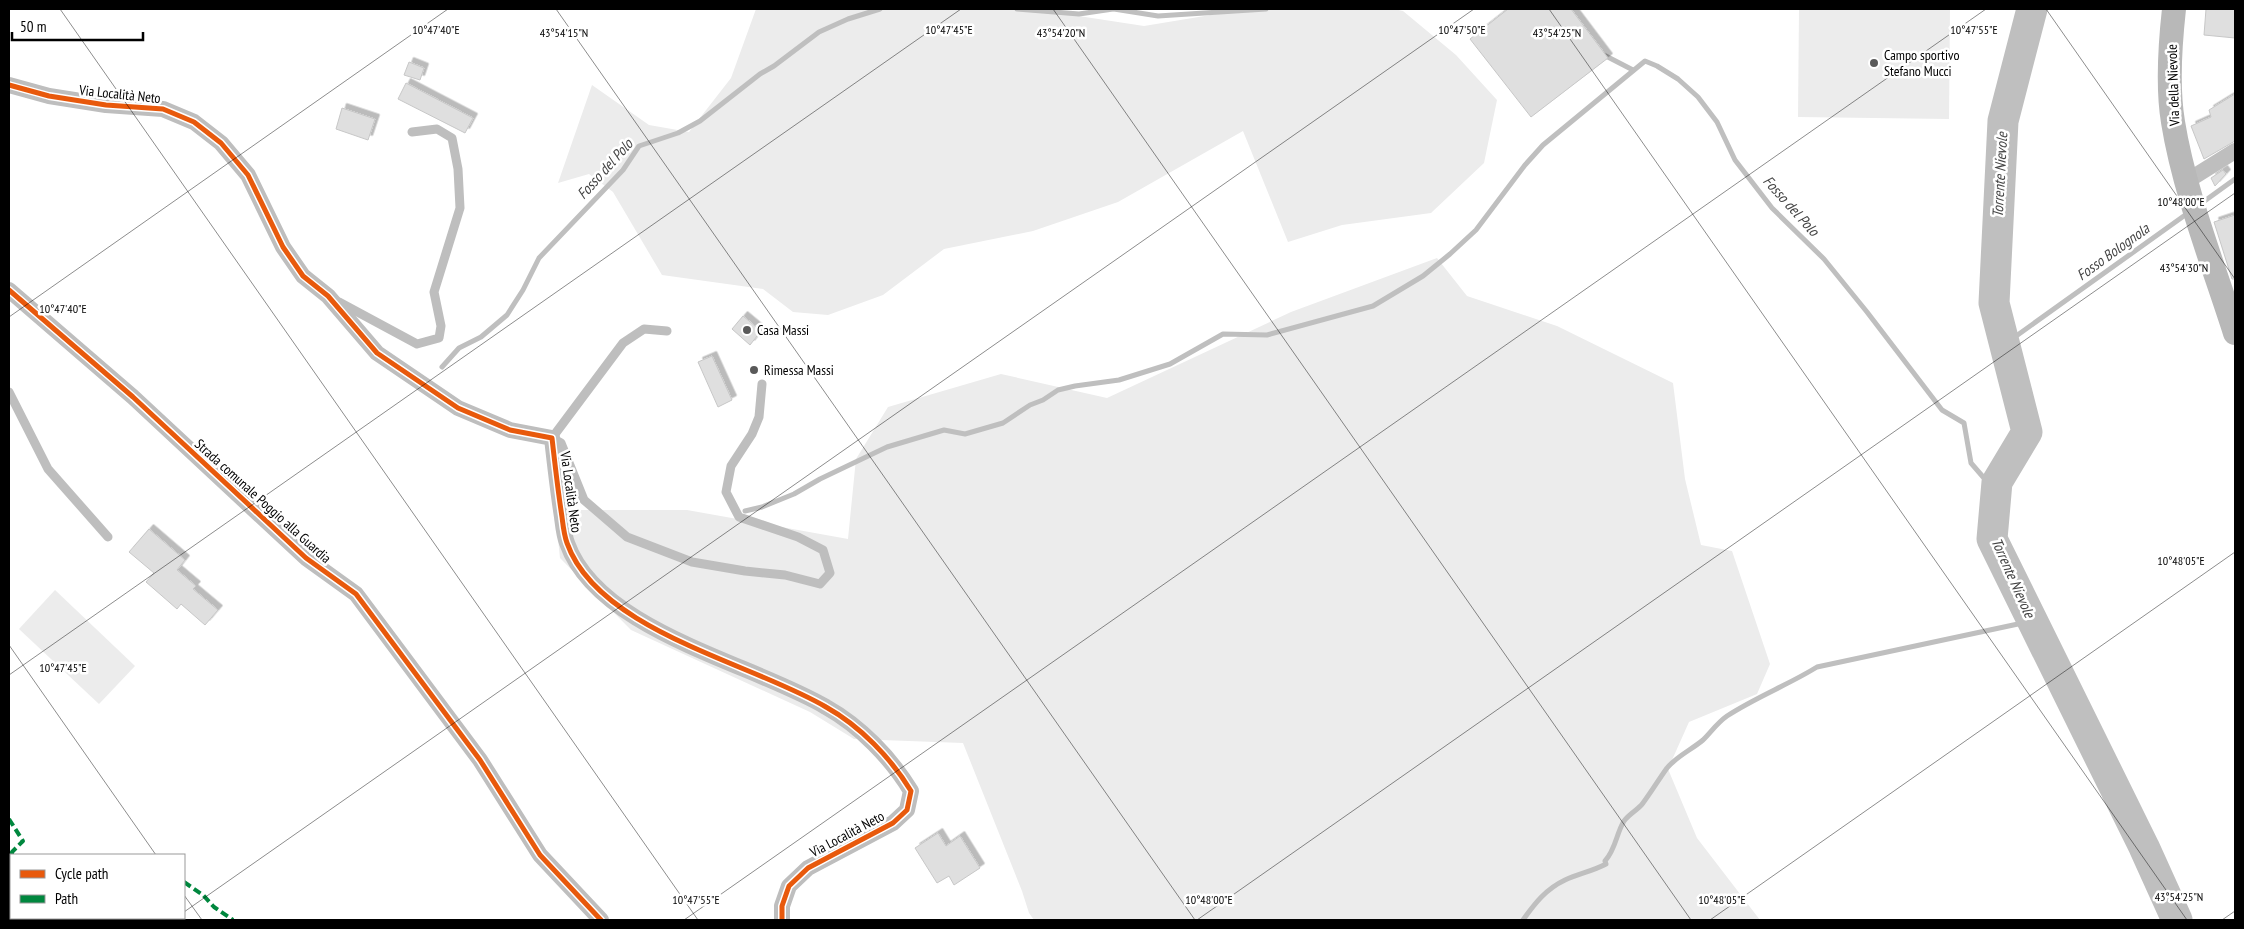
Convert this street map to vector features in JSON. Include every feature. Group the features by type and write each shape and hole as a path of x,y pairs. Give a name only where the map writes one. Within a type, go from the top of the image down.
{"street":[{"name":"Via della Nievole","path":"2174,9 2170,71 2172,121 2189,188 2235,333"},
{"name":"Via Località Neto","path":"9,85 49,96 106,105 163,109 194,122 221,143 248,175 283,248 303,276 328,296 377,353 458,408 510,430 552,438 566,543 582,574 621,609 702,651 784,685 827,707 856,728 899,771 911,791 908,810 893,823 808,868 789,886 782,906 782,920"},
{"path":"2189,188 2235,151"},
{"name":"Strada comunale Poggio alla Guardia","path":"9,290 133,397 306,558 356,594 480,760 540,855 600,920"}],"lane":[{"path":"328,296 417,344 439,338 441,326 434,292 460,208 458,169 452,138 437,129 412,132"},
{"path":"667,331 644,329 623,343 552,438 561,443 584,500 626,537 692,562 785,575 820,584 830,573 823,550 798,537 740,517 726,492 731,466 759,417 762,384"},
{"path":"9,392 48,469 108,536"}],"shaded area":[{"path":"756,9 1041,9 1144,26 1247,9 1394,9 1403,11 1456,55 1497,100 1484,163 1431,213 1342,225 1288,242 1243,131 1118,202 1033,231 944,249 883,295 828,315 793,312 763,289 662,275 613,192 589,174 558,183 592,85 649,125 689,132 731,78"},
{"name":"Campo sportivo Stefano Mucci","path":"1799,9 1950,9 1949,119 1798,117"},
{"path":"1437,258 1467,296 1557,326 1673,383 1685,479 1701,545 1732,551 1770,664 1757,694 1689,722 1668,769 1697,838 1760,920 1034,920 1029,913 963,743 854,739 810,712 631,630 560,558 555,510 687,510 848,539 856,459 888,407 1001,374 1107,398 1291,312"},
{"path":"55,590 135,666 99,704 19,629"}],"building":[{"path":"1508,9 1571,9 1608,58 1531,117 1470,39"},
{"path":"2206,9 2235,9 2235,38 2204,35"},
{"path":"409,62 424,68 420,80 404,75"},
{"path":"406,83 473,118 465,133 398,99"},
{"path":"2235,94 2235,141 2204,159 2191,126 2211,117 2209,110"},
{"path":"342,108 375,119 368,140 336,129"},
{"path":"2223,170 2226,174 2215,186 2211,178"},
{"path":"2235,215 2235,279 2232,279 2214,222"},
{"name":"Casa Massi","path":"743,316 761,331 750,345 732,329"},
{"path":"712,356 732,400 718,407 698,362"},
{"path":"149,529 185,560 177,570 196,586 193,589 218,610 205,625 181,604 177,609 146,582 154,573 129,552"},
{"path":"938,833 946,846 960,836 980,868 954,885 949,876 937,883 915,848"}],"waterway":[{"name":"Fosso del Polo","path":"442,367 459,348 481,337 507,315 523,290 539,258 623,170 639,146 678,133 700,121 760,74 774,66 819,32 848,19 880,9"},
{"name":"Fosso del Polo","path":"1017,9 1079,14 1113,9"},
{"name":"Fosso del Polo","path":"1114,9 1158,16 1266,9"},
{"name":"Torrente Nievole","path":"2032,9 2003,121 1994,303 2027,432 1997,482 1992,539 2144,847 2177,920"},
{"name":"Fosso del Polo","path":"1602,54 1633,70"},
{"path":"745,511 762,507 794,494 820,479 887,447 944,430 965,434 1003,423 1030,405 1043,400 1058,390 1119,380 1170,364 1223,334 1267,335 1373,306 1423,276 1450,254 1476,230 1525,165 1543,145 1645,61 1678,79 1698,97 1717,122 1735,160 1772,208 1824,259 1942,410 1964,423 1971,463 1996,492"},
{"name":"Fosso Bolognola","path":"2199,205 2235,179"},
{"name":"Fosso Bolognola","path":"2005,344 2188,213"},
{"path":"1523,920 1537,902 1552,888 1565,880 1606,864 1605,861 1611,852 1624,821 1639,808 1667,768 1703,740 1723,719 1738,709 1817,667 2032,621"}],"marked path":[{"path":"9,819 23,841 12,854"},
{"path":"9,867 10,862"},
{"path":"185,883 233,920"}],"cycle path":[{"path":"9,85 49,96 106,105 163,109 194,122 221,143 248,175 283,247 303,276 328,296 377,353 458,408 510,430 552,438 563,527 567,543 584,574 610,600 643,622 680,642 795,691 826,707 863,733 874,744 911,791 907,810 893,823 808,868 789,886 782,906 782,920"},
{"path":"9,290 133,397 306,558 356,594 480,760 540,855 601,920"}],"place":[{"name":"Campo sportivo Stefano Mucci","path":"1874,63"},
{"name":"Casa Massi","path":"747,330"},
{"name":"Rimessa Massi","path":"754,370"}]}
